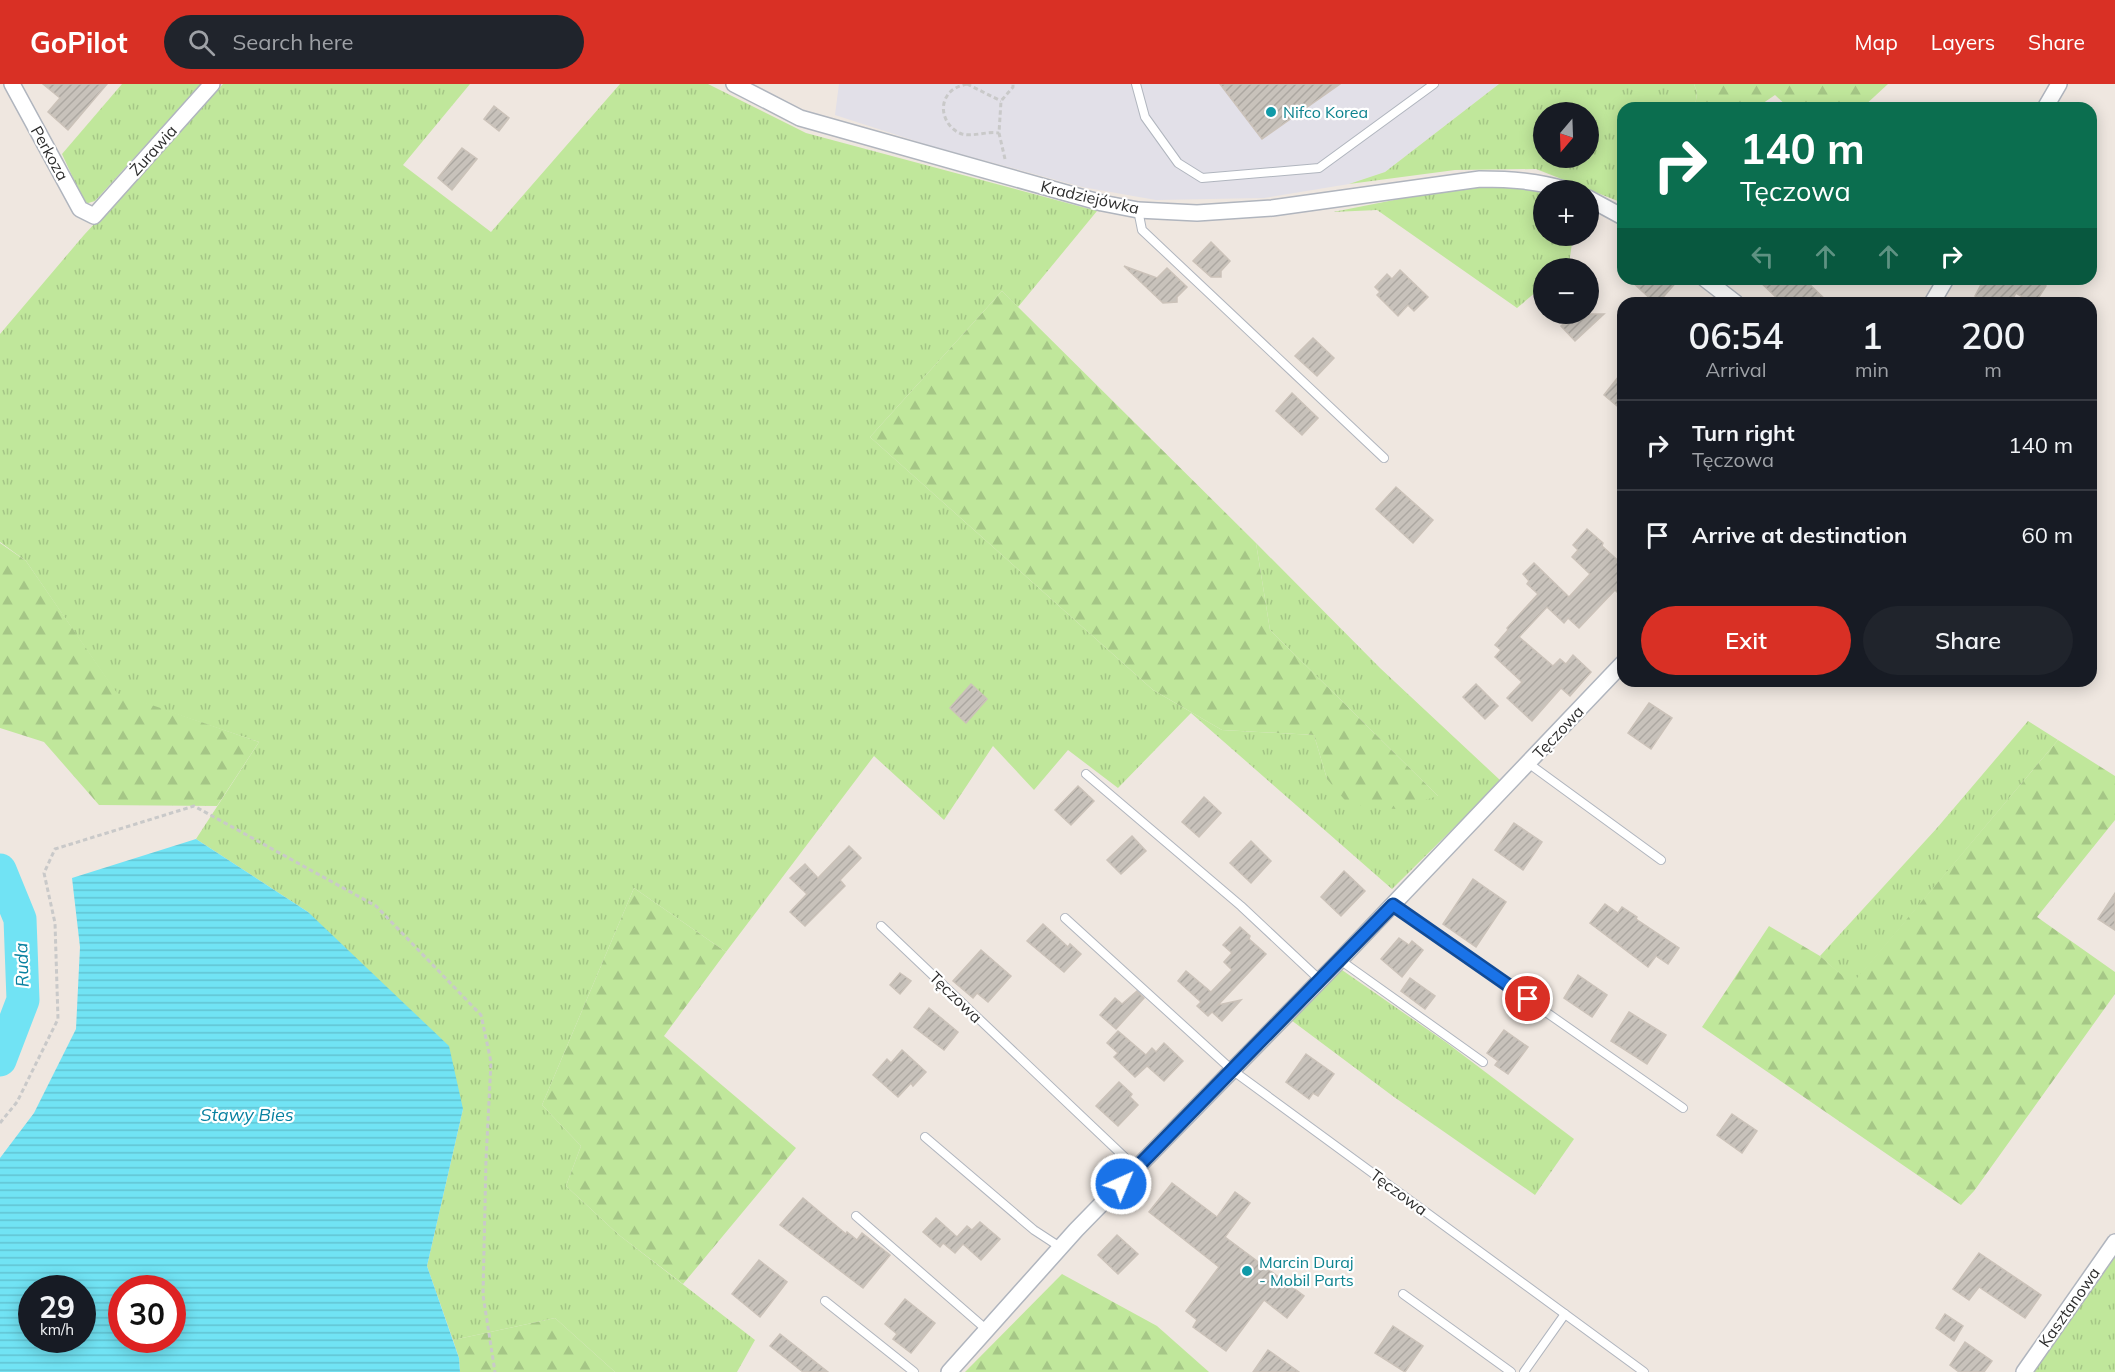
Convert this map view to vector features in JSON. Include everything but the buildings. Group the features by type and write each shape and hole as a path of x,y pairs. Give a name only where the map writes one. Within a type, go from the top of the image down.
{"street":[{"name":"Perkoza","path":"12,84 80,209 94,216"},
{"name":"Żurawia","path":"94,216 213,84"},
{"name":"Kradziejówka","path":"734,84 800,118 1102,203 1138,210 1197,213 1272,208 1480,179 1514,179 1533,182"},
{"path":"2048,102 2059,84"},
{"path":"1599,204 1617,213"},
{"path":"1713,285 1728,297"},
{"name":"Tęczowa","path":"949,1372 1060,1247 1340,960 1617,669"},
{"name":"Kasztanowa","path":"2024,1372 2115,1242"}],"lane":[{"path":"1136,84 1145,117 1178,164 1202,178 1319,168 1434,84"},
{"path":"1138,210 1142,230 1384,458"},
{"path":"1528,763 1661,860"},
{"path":"1086,774 1241,906 1320,980"},
{"path":"1393,905 1683,1108"},
{"name":"Tęczowa","path":"1065,918 1232,1070 1644,1372"},
{"name":"Tęczowa","path":"881,926 1136,1168"},
{"path":"1340,960 1483,1062"},
{"path":"925,1137 1034,1230 1060,1247"},
{"path":"856,1216 987,1330"},
{"path":"1403,1294 1511,1372"},
{"path":"825,1301 914,1372"},
{"path":"1524,1372 1565,1314"}],"path":[{"path":"999,133 984,132 965,135 953,130 944,117 943,104 948,95 957,87 967,84 1001,101"},
{"path":"1002,175 1005,155 999,133 1001,101 1013,84"},
{"path":"0,1123 17,1102 58,1019 55,922 44,873 55,849 194,806 376,906 481,1015 491,1062 483,1295 495,1372"}],"shaded area":[{"path":"839,84 1499,84 1385,172 1349,184 1264,198 1156,200 1082,187 931,146 835,115"}],"green space":[{"path":"122,84 201,84 95,201 85,204 62,154"},
{"path":"223,84 470,84 403,165 491,232 620,84 708,84 806,133 1097,211 1018,307 1002,291 870,437 1153,690 1222,730 1314,735 1327,779 1438,796 1270,630 1256,543 1380,668 1501,781 1392,889 1191,713 1118,788 1068,750 1034,790 993,746 944,820 874,756 726,952 634,888 542,1105 581,1146 566,1186 619,1235 755,1340 737,1372 615,1372 555,1318 453,1340 427,1266 463,1109 308,912 196,839 259,742 117,694 26,561 0,542 0,334 84,235"},
{"path":"1499,84 1694,84 1697,92 1696,102 1617,102 1617,201 1599,194 1599,180 1564,180 1536,169 1455,170 1349,184 1385,172"},
{"path":"1694,84 1888,84 1868,102 1783,102 1775,95 1765,102 1696,102 1697,92"},
{"path":"1455,188 1530,188 1533,189 1533,246 1572,246 1570,258 1533,258 1533,294 1517,308 1377,210 1333,212"},
{"path":"1002,291 1256,543 1270,630 1438,796 1396,809 1349,805 1327,779 1314,735 1222,730 1153,690 870,437"},
{"path":"0,543 26,561 117,693 259,742 217,806 99,805 44,742 0,728"},
{"path":"2028,721 2058,740 1852,985 1820,956 1937,828"},
{"path":"2058,740 2115,776 2115,820 2037,917 2115,972 2115,994 1974,1191 1961,1205 1702,1027 1769,926 1820,956 1852,984"},
{"path":"634,888 726,952 664,1036 796,1148 683,1284 619,1235 566,1186 581,1146 542,1105"},
{"path":"1342,970 1447,1043 1574,1139 1535,1195 1394,1097 1291,1020"},
{"path":"2115,1257 2115,1372 2033,1372"},
{"path":"1062,1274 1157,1326 1209,1372 965,1372"},
{"path":"555,1318 615,1372 460,1372 459,1358 453,1340"}],"water":[{"name":"Stawy Bies","path":"196,839 308,912 449,1046 463,1109 427,1266 459,1358 460,1372 0,1372 0,1158 34,1113 76,1029 80,947 72,878"}],"waterway":[{"name":"Ruda","path":"0,870 20,919 23,1000 0,1060"}],"place":[{"name":"Nifco Korea","path":"1271,112"},
{"name":"Marcin Duraj - Mobil Parts","path":"1247,1271"}],"route":[{"path":"1121,1184 1393,905 1528,999"}]}
